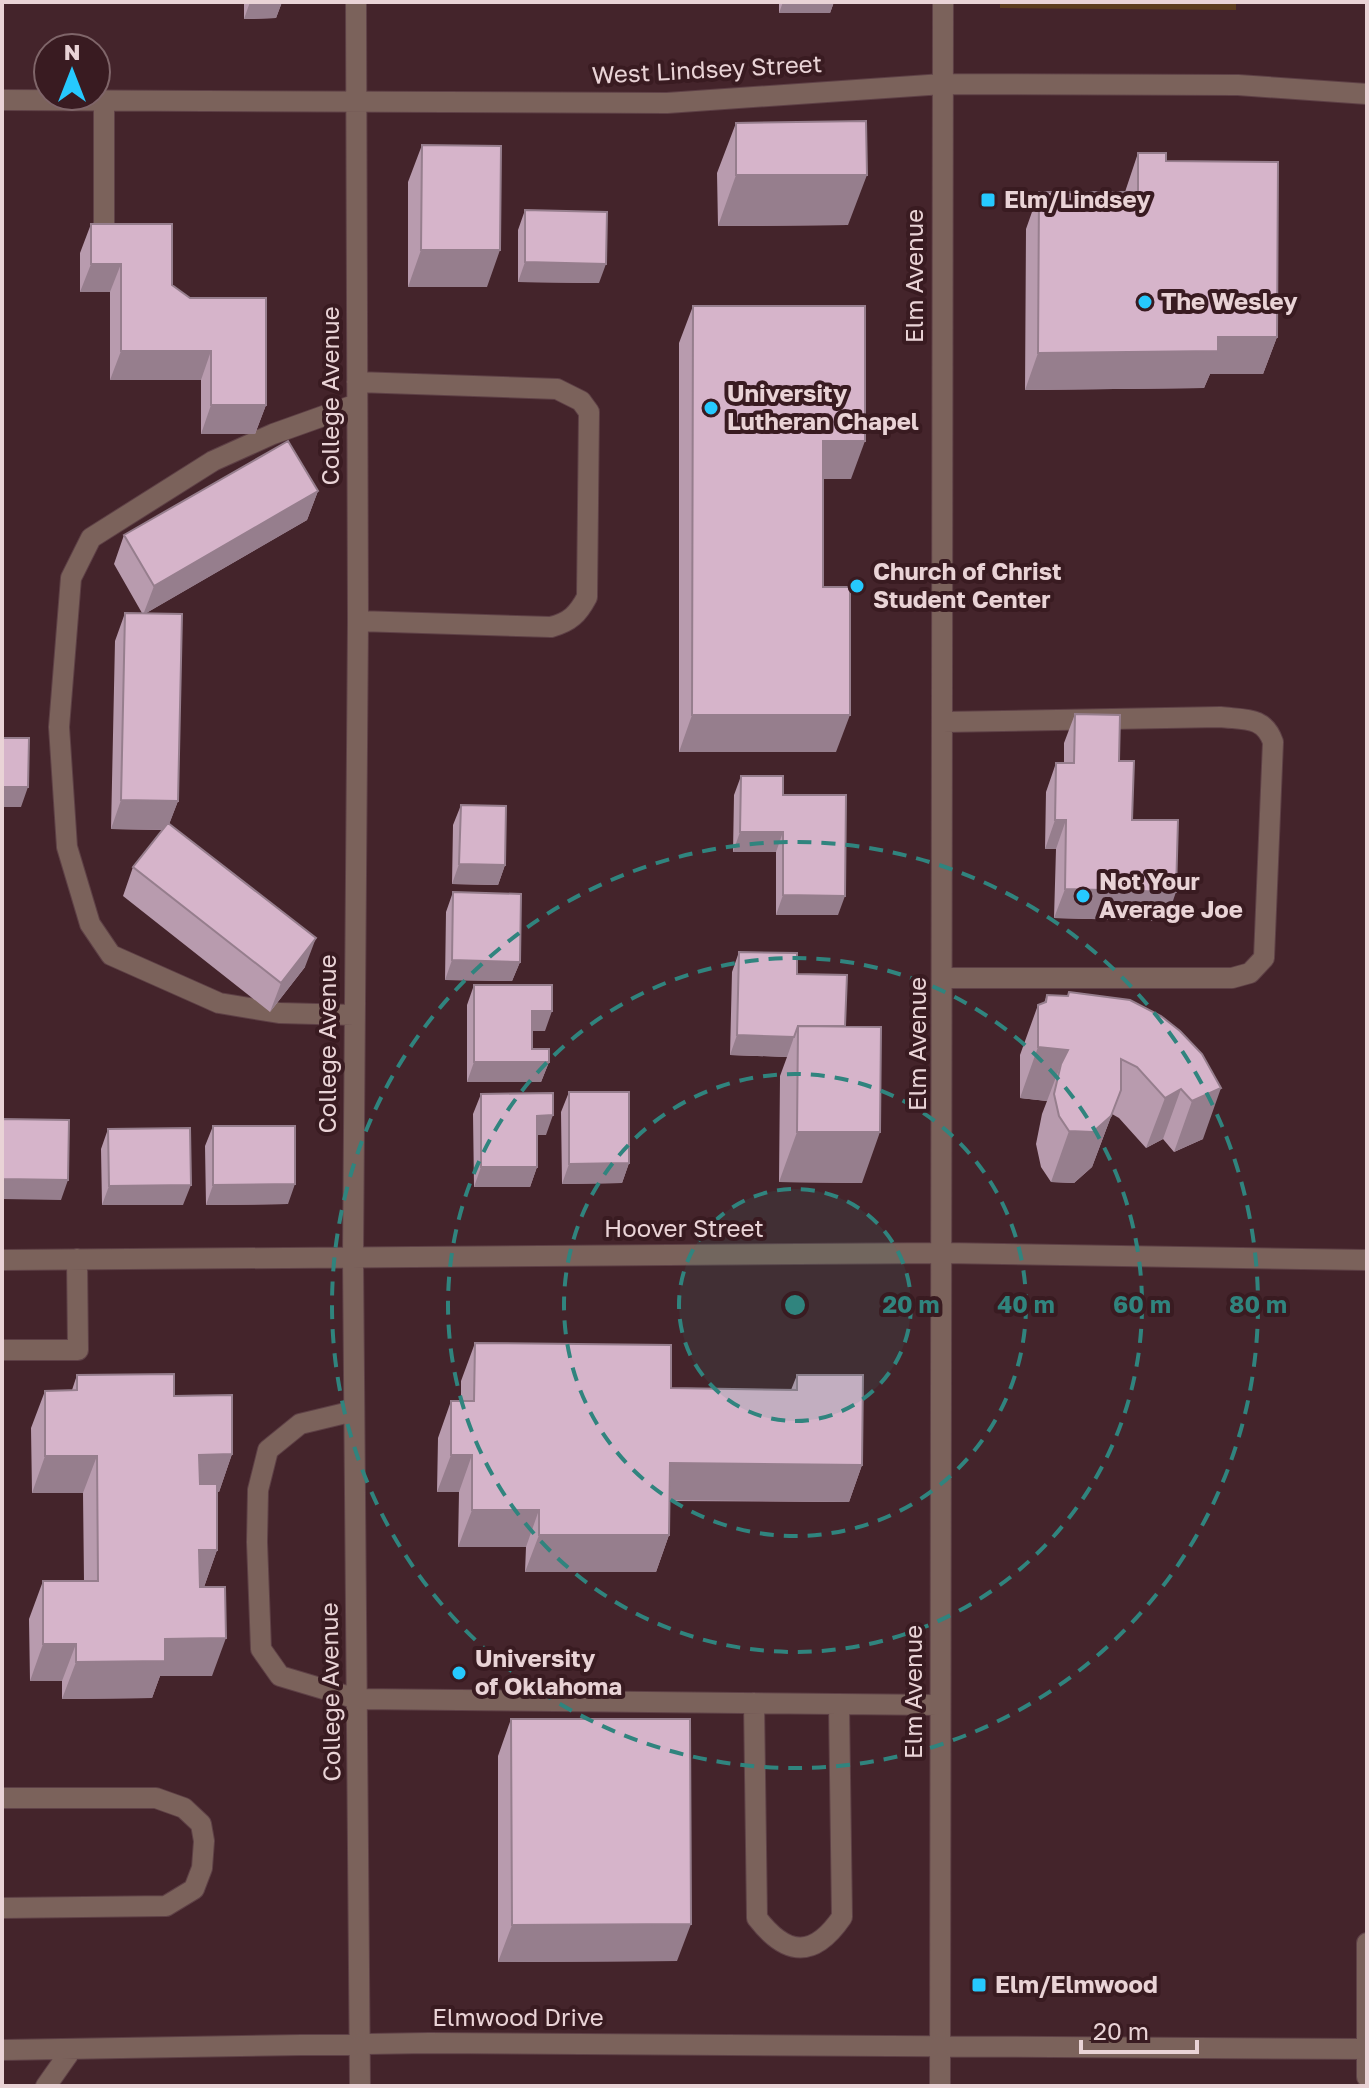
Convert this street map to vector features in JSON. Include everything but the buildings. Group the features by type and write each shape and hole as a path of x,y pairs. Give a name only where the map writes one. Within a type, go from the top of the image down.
{"street":[{"name":"College Avenue","path":"356,2 358,621 353,1257 360,2086"},
{"name":"Elm Avenue","path":"940,2086 939,1705 944,1253 943,2"},
{"name":"West Lindsey Street","path":"112,101 667,103 943,84 1238,85 1367,94"},
{"name":"West Lindsey Street","path":"2,100 32,100"},
{"path":"104,112 104,233"},
{"path":"357,382 557,389 581,401 589,412 587,597 579,613 565,624 551,627 358,621"},
{"path":"354,1015 279,1013 219,1003 111,955 90,924 67,847 59,727 71,578 91,538 213,461 273,434 357,404"},
{"path":"943,722 1220,717 1259,721 1268,726 1273,742 1264,958 1250,973 1232,978 944,978"},
{"name":"Hoover Street","path":"2,1260 944,1253 1367,1260"},
{"path":"2,1350 78,1350 77,1259"},
{"path":"354,1411 300,1424 268,1450 258,1490 261,1649 280,1676 357,1699 939,1705"},
{"path":"754,1703 757,1918 774,1941 806,1948 826,1939 842,1917 839,1704"},
{"path":"2,1798 156,1798 184,1808 201,1824 204,1841 202,1868 194,1889 166,1906 2,1908"},
{"path":"1367,1943 1367,2077"},
{"name":"Elmwood Drive","path":"2,2050 360,2045 1367,2049"},
{"path":"46,2086 72,2049"}],"shaded area":[{"path":"1000,2 1236,2 1236,10 1000,8"}],"place":[{"name":"Elm/Lindsey","path":"988,200"},
{"name":"The Wesley","path":"1145,302"},
{"name":"University Lutheran Chapel","path":"711,408"},
{"name":"Church of Christ Student Center","path":"857,586"},
{"name":"Not Your Average Joe","path":"1083,896"},
{"name":"University of Oklahoma","path":"459,1673"},
{"name":"Elm/Elmwood","path":"979,1985"}]}
